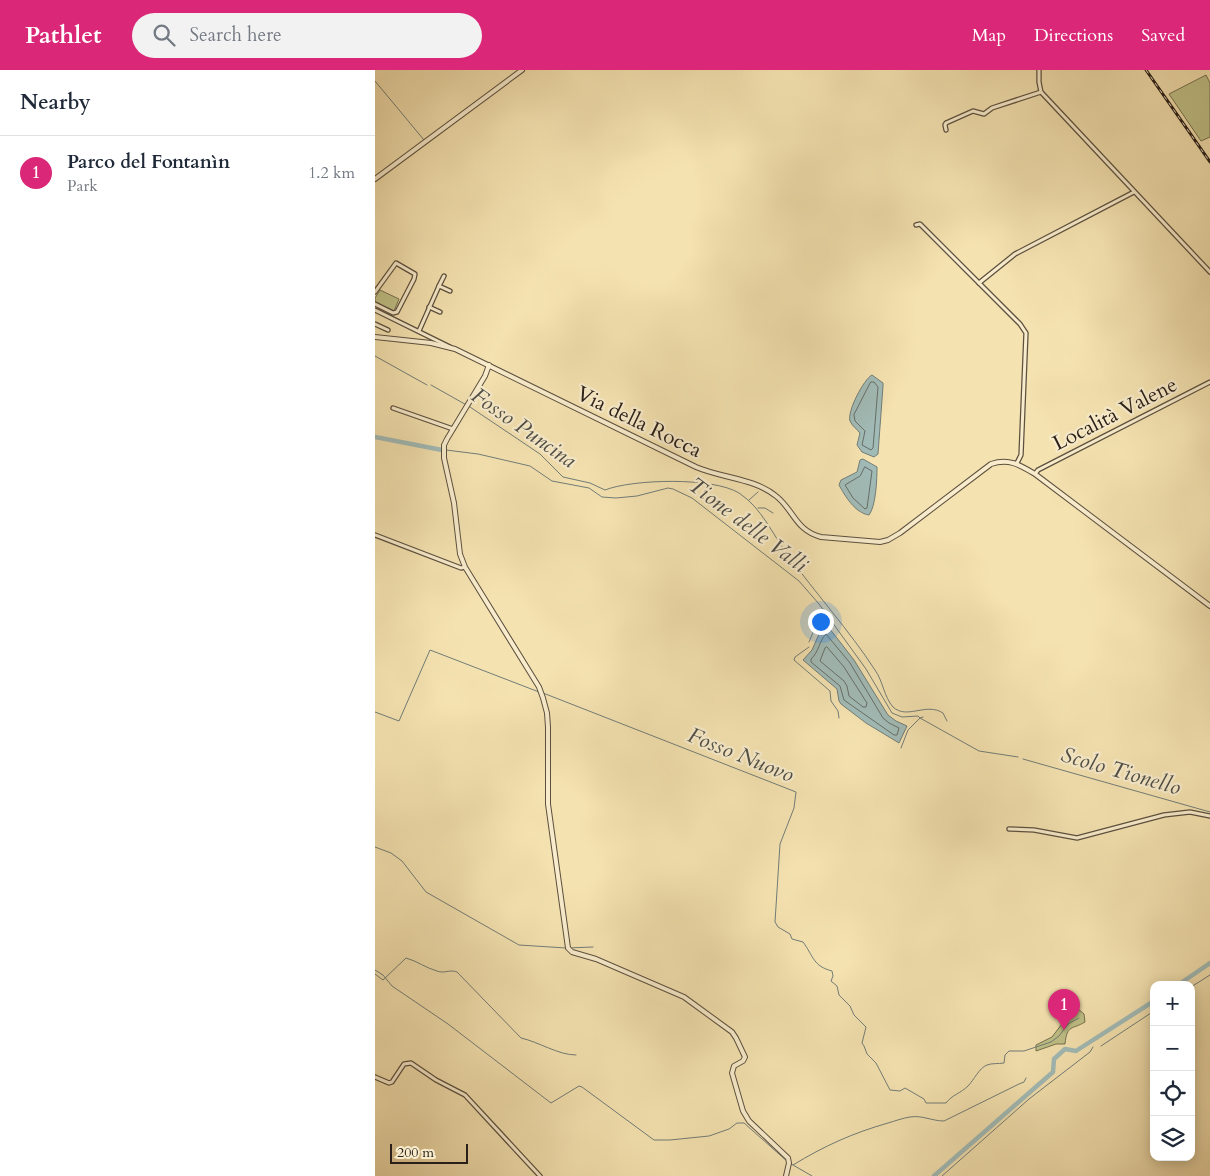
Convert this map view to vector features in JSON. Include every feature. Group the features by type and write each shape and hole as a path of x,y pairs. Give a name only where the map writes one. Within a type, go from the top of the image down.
{"street":[{"path":"375,179 522,70"},
{"path":"1039,70 1041,92 1210,272"},
{"path":"946,130 946,123 971,111 984,114 992,108 1041,92"},
{"path":"979,283 1015,254 1134,192"},
{"path":"916,225 920,224 929,232 1021,324 1026,333 1021,455 1017,464 1035,474 1210,606"},
{"path":"375,292 396,263 415,274 397,312 394,313 375,304"},
{"path":"418,330 444,276"},
{"path":"439,286 450,291"},
{"path":"429,307 440,312"},
{"path":"381,313 383,308"},
{"path":"375,310 451,348"},
{"path":"375,324 387,330"},
{"path":"418,330 422,337 418,342"},
{"path":"418,330 430,343"},
{"path":"428,336 432,339 430,343"},
{"name":"Via della Rocca","path":"375,337 430,343 451,348 701,469 765,489 782,501 797,522 812,534 826,537 880,542 888,540 991,464 1005,461 1017,464"},
{"path":"489,365 485,376 444,445 445,469 453,503 460,554 465,567 539,686 547,713 548,804 569,948 684,997 732,1032 745,1056 743,1061 734,1066 732,1073 746,1117 788,1158 789,1164 786,1176"},
{"name":"Località Valene","path":"1035,474 1038,470 1210,382"},
{"path":"393,408 453,429"},
{"path":"375,535 461,568 465,567"},
{"path":"1009,829 1034,830 1077,838 1164,815 1190,812 1210,816"},
{"path":"375,1077 392,1082 404,1064 411,1063 436,1080 462,1092 540,1176"}],"green space":[{"path":"1206,75 1210,83 1210,137 1201,141 1169,94"},
{"path":"380,290 399,299 394,311 375,302 375,298"},
{"path":"1077,1008 1084,1014 1085,1022 1069,1030 1065,1044 1056,1044 1036,1051 1036,1045 1052,1037 1071,1012"}],"water":[{"path":"872,375 883,383 878,454 874,457 862,452 857,445 860,433 850,421 851,410 857,396 865,382"},
{"path":"863,459 877,467 875,499 869,515 855,508 839,485 841,480 857,472 860,460"},
{"path":"826,624 854,660 888,715 907,726 899,743 866,723 841,704 837,689 803,660 812,650 823,625"}],"waterway":[{"path":"375,81 424,140"},
{"path":"426,142 502,87"},
{"name":"Fosso Puncina","path":"375,356 427,385"},
{"name":"Fosso Puncina","path":"431,385 470,407 540,454 563,477 590,483 605,490 618,486 673,481 711,484 739,493 754,506 782,547 865,655 878,674 893,707 898,711 904,712 937,710 943,713 947,721"},
{"name":"Tione delle Valli","path":"375,437 442,450"},
{"name":"Tione delle Valli","path":"446,450 478,454 530,466 552,481 589,488 602,497 637,496 668,488 692,498 799,581 819,604 866,669 892,713 902,717 923,717"},
{"name":"Fosso Puncina","path":"749,500 758,492"},
{"name":"Fosso Puncina","path":"758,508 765,508 773,513"},
{"name":"Tione delle Valli","path":"809,642 823,609"},
{"name":"Tione delle Valli","path":"809,647 795,657 794,660 830,691 831,701 838,711 839,718"},
{"name":"Fosso Nuovo","path":"375,712 399,721 430,650 539,692"},
{"name":"Fosso Nuovo","path":"543,693 796,792 794,808 780,844 775,922 778,927 790,934 792,939 803,942 817,964 832,971 831,981 837,986 839,995 866,1027 862,1043 867,1054 876,1063 890,1090 900,1091 905,1088 924,1099 926,1103 946,1103 968,1086 979,1071 987,1065 1004,1063 1005,1055 1009,1051 1024,1051 1051,1042 1059,1036 1068,1024 1079,1018"},
{"name":"Scolo Tionello","path":"901,748 908,730 920,718 979,751 1018,757"},
{"name":"Scolo Tionello","path":"1023,759 1210,812"},
{"path":"375,847 391,853 402,861 426,892 519,945 566,948 593,947"},
{"path":"375,974 383,980 406,958 440,972 457,972 521,1038 555,1051 576,1055"},
{"path":"1184,981 1210,963"},
{"path":"375,970 383,975 392,986 448,1024 551,1103 579,1086 582,1087 654,1140 709,1136 729,1129 737,1123 744,1123 788,1162"},
{"path":"1195,984 1210,975"},
{"path":"934,1176 1053,1072 1054,1059 1065,1049 1076,1051 1150,1004"},
{"path":"1101,1046 1150,1014"},
{"path":"942,1176 1029,1099 1090,1052 1093,1047"},
{"path":"791,1164 793,1165 827,1146 851,1136 902,1119 919,1117 944,1121 1024,1082 1026,1078"},
{"path":"793,1165 812,1176"}],"railway":[{"path":"1146,70 1210,162"}],"place":[{"name":"Parco del Fontanìn","path":"1064,1030"}]}
